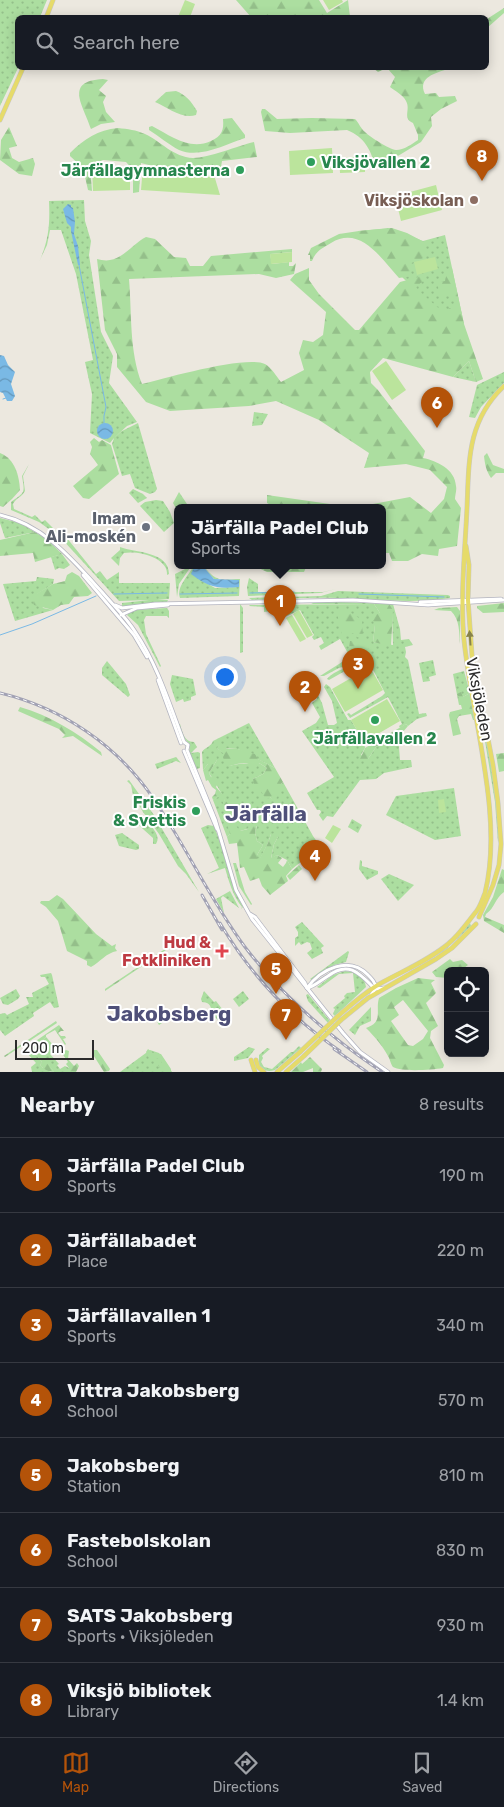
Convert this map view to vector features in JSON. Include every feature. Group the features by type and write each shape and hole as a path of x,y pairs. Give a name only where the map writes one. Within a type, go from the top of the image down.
{"main road":[{"path":"47,15 53,0"},
{"path":"0,120 22,70"},
{"name":"Viksjöleden","path":"470,920 489,882 496,847 496,836 488,766 467,662 465,536 468,468 472,440 479,420 494,397 504,386"},
{"name":"Viksjöleden","path":"494,397 504,390"},
{"name":"Viksjöleden","path":"465,602 474,672 494,772 501,844 499,865 494,885 480,917 480,922 476,924"},
{"path":"474,915 480,917"},
{"path":"277,1072 340,1018 384,988 452,948 476,924 470,920 454,938 433,955 381,983 359,998 340,1018 304,1056 286,1072"},
{"path":"255,1072 254,1060 264,1072"},
{"path":"272,1072 283,1068"}],"street":[{"path":"0,515 26,524 52,540 110,602 147,657 182,742 188,745 185,750"},
{"path":"74,562 130,624"},
{"path":"119,614 130,609 155,604 345,600 404,603 504,599"},
{"path":"110,602 118,608 130,609"},
{"path":"130,609 126,616 152,663 182,742 180,748 185,750 214,815 236,890 250,914 255,917 330,1018 360,1052 388,1072"},
{"path":"307,988 327,970 345,964 364,971 373,981 375,988"},
{"path":"307,988 344,969 356,971 375,988 384,988"},
{"path":"359,998 368,989 366,978"},
{"path":"373,981 381,983"},
{"path":"368,998 375,988"}],"green space":[{"path":"0,0 47,0 41,15 15,15 15,70 17,70 0,106"},
{"path":"185,0 195,4 191,15 179,15"},
{"path":"236,0 319,0 327,13 348,0 350,15 249,15"},
{"path":"323,0 342,0 343,2 329,10"},
{"path":"504,8 504,13 489,26 489,18"},
{"path":"389,70 445,70 426,80 423,88 425,94 436,93 439,97 455,96 457,101 441,109 431,117 432,126 421,142 378,168 376,168 372,156 363,141 347,130 290,133 265,131 262,109 265,109 277,119 355,119 371,137 393,149 402,149 418,140 418,135 413,123 408,119 406,101 390,87 395,77"},
{"path":"103,79 108,80 99,90 106,96 103,102 106,112 115,122 101,124 91,129 81,104 80,90 83,84"},
{"path":"176,91 183,94 190,101 197,111 196,115 186,116 155,102 166,92"},
{"path":"232,118 245,135 245,138 204,152 195,153 179,150 149,130 149,127 152,126 181,141 203,144 220,135 223,129 223,119"},
{"path":"9,127 17,146 9,148 12,158 19,162 33,158 35,164 32,176 19,174 0,160 1,140"},
{"path":"118,128 145,134 179,155 186,157 207,156 254,142 257,157 222,161 221,167 201,172 181,172 141,163 139,192 133,193 133,170 126,162 103,160 90,165 92,191 88,190 83,168 70,156 70,153 92,136"},
{"name":"Viksjövallen 2","path":"332,148 333,173 290,175 289,151"},
{"path":"365,156 365,172 340,173 339,158"},
{"path":"143,166 178,174 214,175 220,195 141,190"},
{"path":"130,167 130,190 93,191 92,168"},
{"path":"436,185 442,210 401,221 395,196"},
{"path":"84,200 85,221 91,241 89,255 101,332 113,356 109,383 137,422 127,426 110,443 90,433 92,394 85,362 93,360 76,274 61,230 50,230 47,245 39,262 48,232 49,201"},
{"path":"390,228 423,241 445,235 464,324 446,319 358,231"},
{"path":"392,228 424,242 426,257 409,264 412,276 399,278 369,246 351,238 331,243 319,250 312,261 310,261 310,255 308,255 311,248 339,234"},
{"path":"146,237 155,239 174,257 186,258 190,266 203,266 211,256 292,249 292,252 270,254 272,264 289,262 289,266 293,266 296,263 294,274 276,278 259,274 129,279 133,346 142,384 205,368 241,362 255,362 267,365 281,382 304,370 299,353 303,340 313,342 323,335 326,312 290,280 295,274 309,268 309,280 319,294 355,330 359,330 400,282 422,276 423,281 416,287 418,290 437,307 445,310 455,306 457,299 453,296 439,293 438,286 440,282 445,281 446,275 444,271 452,268 464,324 483,379 476,382 469,361 453,377 383,358 370,372 371,383 425,451 423,458 434,461 449,470 455,480 455,499 461,508 457,546 439,549 438,556 422,554 408,561 392,561 389,553 386,553 386,504 373,504 410,497 431,513 444,499 447,487 430,470 406,464 364,468 369,453 319,420 276,401 249,406 170,411 146,402 117,367 117,354 105,330 97,259 115,259"},
{"path":"292,252 292,262 271,264 270,254"},
{"path":"435,257 438,269 417,275 414,262"},
{"path":"386,361 406,390 392,400 372,371"},
{"path":"469,361 476,382 453,377"},
{"path":"504,372 504,383 481,407 475,418 469,417 477,385"},
{"path":"254,412 268,414 262,425 252,426"},
{"path":"138,423 157,489 155,492 150,494 135,488 130,474 122,476 112,444 114,438 122,431"},
{"path":"94,438 99,442 102,440 111,445 119,474 89,499 83,498 73,486 98,465 90,454 92,447 90,442"},
{"path":"0,453 13,463 19,479 20,490 3,507 0,506"},
{"path":"487,453 493,465 504,469 504,473 496,473 491,478 484,456"},
{"path":"29,464 23,476 25,491 13,504 14,509 32,517 35,515 42,522 45,520 59,534 62,532 96,574 100,571 107,580 119,572 119,583 170,583 169,599 157,599 168,600 167,602 122,607 122,603 149,600 119,601 60,537 39,522 11,510 11,502 23,492 22,476"},
{"path":"133,489 147,498 138,503 129,493"},
{"path":"179,492 187,504 174,505 173,503"},
{"path":"267,495 330,504 269,504 267,503"},
{"path":"163,501 174,523 164,532 140,506 145,502"},
{"path":"0,518 20,523 35,532 5,538"},
{"path":"35,532 48,540 62,554 35,562 33,553 0,556 0,540"},
{"path":"120,547 157,557 168,566 169,574 167,575 163,564 158,560 144,554 124,553 120,558 119,566 111,558 120,550"},
{"path":"62,554 70,565 64,569 59,568 55,570 51,557"},
{"path":"189,569 179,584 177,597 175,574"},
{"path":"191,569 195,569 196,577 215,588 238,587 239,582 238,580 214,579 205,569 219,579 240,579 239,596 180,598 181,585"},
{"path":"261,569 305,569 304,572 267,572"},
{"path":"72,572 79,576 92,593 88,596 74,597 69,604 61,605 53,610 34,605 31,597 53,584 65,581 67,575"},
{"path":"37,577 54,579 53,584 37,594 43,608 53,610 15,621 3,584 36,581"},
{"path":"249,578 258,584 258,592 323,592 336,589 320,593 248,596"},
{"path":"338,591 448,595 450,598 408,601 326,598 252,600 249,598 321,596"},
{"path":"317,601 389,604 393,610 391,646 373,642 375,625 370,615 380,613 374,604 311,604"},
{"path":"504,603 504,612 483,613 477,608 477,606"},
{"path":"240,604 243,608 243,652 240,653"},
{"path":"374,604 380,613 375,625 373,642 393,645 392,613 389,604 393,604 401,640 409,639 413,645 405,647 405,657 408,660 419,714 426,713 427,716 400,728 399,726 402,724 388,697 350,718 347,714 351,715 385,693 371,666 358,673 357,670 351,673 345,671 329,680 327,679 339,670 365,663 364,660 320,676 350,657 340,639 321,650 319,646 324,643 321,637 314,640 312,637 314,635 300,610 285,617 283,615 280,616 279,610 264,612 264,607 249,606"},
{"path":"457,607 460,611 460,644 456,618 451,611 434,610"},
{"path":"167,608 169,618 167,616 146,616 144,620 146,634 160,667 138,625 127,615 133,610"},
{"path":"345,609 362,620 363,639 357,637 355,633 342,635 337,613"},
{"path":"299,610 313,635 307,638 293,614"},
{"path":"292,615 306,639 300,642 286,618"},
{"path":"350,641 369,641 371,646 362,654 349,648"},
{"path":"433,660 436,675 429,677 430,681 423,682 419,663"},
{"path":"107,661 126,684 130,695 128,697 102,675 102,668"},
{"path":"370,667 383,690 345,712 332,689"},
{"path":"464,671 470,693 463,697 459,705 453,674"},
{"path":"172,675 193,679 196,695 191,697 191,700 184,702 183,699 176,702 170,684"},
{"path":"326,684 330,687 348,720 351,720 364,742 365,748 361,755 368,759 376,747 398,735 400,760 411,760 412,767 384,773 376,779 360,780 333,817 327,816 323,821 319,815 320,810 317,810 307,793 334,777 302,731 316,723 320,717 312,703 317,699 312,690 304,694 303,692 310,688 318,689 316,691 322,703 328,725 337,723 332,701 324,687"},
{"path":"461,692 463,697 470,693 476,720 473,720 471,714 459,716 457,719 461,734 453,736 449,715 450,712 462,709 461,705 459,705 461,702 457,694"},
{"name":"Järfällavallen 2","path":"387,699 400,721 364,742 351,720"},
{"path":"20,707 63,725 101,752 102,756 73,736 62,738 65,735 59,729 18,711"},
{"path":"249,723 275,768 238,749 217,748 225,754 230,766 259,763 267,768 263,774 253,779 263,792 274,800 283,782 313,836 325,848 322,853 319,854 317,852 310,861 307,857 292,869 287,860 277,855 271,859 274,844 278,837 271,834 260,859 257,858 263,845 257,841 255,832 257,826 230,834 227,837 213,800 220,795 225,802 209,773 217,760 208,764 203,770 203,750 211,745 213,741"},
{"path":"178,724 180,724 186,738 194,742 197,747 191,753 200,753 200,768 197,769 189,753 190,745 184,738"},
{"path":"406,724 408,726 402,733 376,747 368,759 360,759 365,748"},
{"path":"484,735 495,787 498,842 495,802"},
{"path":"219,745 228,749 238,749 255,754 258,759 275,768 283,782 281,784 282,790 274,801 270,797 266,800 260,789 255,791 253,779 263,774 267,768 259,763 256,768 240,763 230,766 225,764 224,754 217,748"},
{"path":"504,753 504,771 499,772 496,754"},
{"path":"216,755 217,760 209,773 211,777 217,778 219,781 216,787 224,796 225,802 233,800 236,802 232,806 224,805 220,796 213,800 212,797 216,790 208,780 206,781 203,770 208,764 209,758"},
{"path":"176,757 181,763 176,761 157,769 155,764"},
{"path":"129,780 154,815 199,892 178,866 143,812 133,795 131,785 127,781"},
{"path":"454,788 461,836 435,840 386,815 396,796"},
{"path":"444,799 446,812 439,813 438,800"},
{"path":"295,816 300,831 299,837 294,836 296,830 291,817"},
{"path":"145,818 158,837 156,844 153,844 153,838 134,821"},
{"path":"352,819 362,825 358,833 348,827"},
{"path":"232,821 240,831 248,829 249,824 257,825 255,832 257,841 263,845 257,858 260,858 271,834 276,833 278,837 274,844 271,858 277,855 282,858 278,863 283,867 287,860 292,869 286,876 288,881 270,895 262,886 259,878 250,881 244,867 240,868 237,843 229,844 227,837 230,834 227,823"},
{"path":"208,825 214,826 234,889 243,907 241,909 242,907 234,894 225,868 207,874 219,868 201,828"},
{"path":"333,825 341,829 332,843 325,838"},
{"path":"122,833 139,845 139,849 119,846 115,835"},
{"path":"360,860 362,861 362,866 378,871 378,874 367,880 359,869"},
{"path":"233,863 236,863 251,905 239,886"},
{"path":"299,865 302,869 290,880 287,876"},
{"path":"502,869 504,870 504,892 485,917 504,925 504,933 484,921 483,915 493,897"},
{"path":"389,874 414,885 398,901 381,879"},
{"path":"230,891 239,908 223,896 221,898 224,913 216,899"},
{"path":"57,895 96,934 112,946 116,944 115,948 117,951 106,956 91,967 87,965 87,961 67,951 58,921 40,903 41,901 49,901"},
{"path":"302,922 324,946 321,948 323,953 312,959 307,953 312,949 310,943 307,942 301,945 299,942 295,946 295,938 298,936 298,932 295,927"},
{"path":"470,923 471,926 444,951 378,987 434,956 456,938"},
{"path":"169,948 105,991 105,989"},
{"path":"348,951 346,962 334,965 312,980 310,979"},
{"path":"450,959 453,962 462,960 468,965 465,967 444,967 444,978 436,977 432,972"},
{"path":"345,971 352,972 359,975 364,980 366,987 335,1016 333,1014 335,1009 333,1008 345,998 344,996 347,993 355,992 353,973 339,974 320,988 317,987 333,975"},
{"path":"51,973 59,1007 54,1008 50,1002 33,1013 34,1016 5,1036 0,1030 0,1014 5,1013 7,1015 29,1004 26,997 33,997 32,993 49,984 45,977 40,975"},
{"path":"418,978 435,980 431,983 436,993 426,1003 438,1026 431,1031 430,1038 444,1065 443,1068 410,1070 393,1067 383,1048 366,1028 372,1026 377,1019 379,998","holes":["403,1000 428,1031 423,1039 413,1046 408,1045 391,1021 399,1015 394,1007"]},
{"path":"16,989 20,996 18,999 8,1005 3,1004 0,998"},
{"path":"204,991 214,1002 216,1001 229,1018 227,1019 223,1016 218,1020 214,1016 210,1005 202,1002 201,999"},
{"path":"243,991 249,999 239,1007 233,999"},
{"path":"308,994 330,1021 328,1023 308,1001 306,995"},
{"path":"371,1007 371,1021 360,1026 355,1035 349,1030"},
{"path":"166,1009 171,1017 159,1025 153,1015"},
{"path":"56,1021 57,1023 4,1056"},
{"path":"59,1025 64,1031 58,1033 61,1036 65,1036 66,1038 63,1039 65,1045 55,1030 46,1035 38,1044 47,1055 45,1059 54,1072 52,1072 40,1065 42,1062 32,1049 30,1050 27,1047"},
{"path":"46,1037 54,1046 55,1050 50,1054 59,1064 57,1065 60,1069 65,1066 69,1068 69,1072 54,1072 44,1059 38,1044"},
{"path":"299,1046 301,1048 275,1070 262,1069 259,1065 259,1055 267,1048 270,1049 262,1056 261,1062 264,1067 272,1069"},
{"path":"249,1047 255,1049 248,1058 234,1061 234,1057"},
{"path":"32,1049 42,1062 40,1065 43,1068 47,1067 50,1072 32,1072 31,1067 36,1063 27,1053"},
{"path":"148,1049 153,1053 161,1054 171,1072 168,1072 164,1065 160,1068 158,1065 162,1062 155,1058 156,1056 152,1055 149,1058 146,1052"},
{"path":"66,1050 69,1051 68,1059 74,1066 77,1063 79,1066 76,1072 69,1072 66,1064 68,1062 62,1053"},
{"path":"94,1050 97,1050 110,1069 109,1071 104,1072 92,1053"},
{"path":"150,1050 159,1053 172,1072 120,1072"},
{"path":"310,1057 322,1069 321,1072 313,1072 313,1068 303,1072 291,1072 301,1062 302,1064"}],"water":[{"path":"68,204 73,208 74,234 78,246 80,265 78,265 71,227 67,223 63,209"},
{"path":"0,355 4,356 8,365 15,372 11,384 15,396 12,401 7,401 3,393 0,392"},
{"path":"105,423 113,431 105,439 97,431"},
{"path":"193,569 205,569 214,579 239,580 239,587 225,588 213,586 191,574"}],"waterway":[{"path":"79,265 106,407 104,423"},
{"path":"250,593 294,592"},
{"path":"114,594 167,593"},
{"path":"180,594 237,593"},
{"path":"359,594 444,597"},
{"path":"0,635 32,624 96,596"}],"railway":[{"path":"0,693 45,708 66,719 86,731 123,761 153,798 220,911 245,947 275,983 308,1015 344,1045 382,1072"},
{"path":"202,895 222,930"},
{"path":"220,923 258,978 288,1010 340,1051"},
{"path":"334,1049 367,1072"}],"place":[{"name":"Viksjövallen 2","path":"311,162"},
{"name":"Järfällagymnasterna","path":"240,170"},
{"name":"Viksjö bibliotek","path":"482,181"},
{"name":"Viksjöskolan","path":"474,200"},
{"name":"Fastebolskolan","path":"437,428"},
{"name":"Imam Ali-moskén","path":"146,527"},
{"name":"Järfälla Padel Club","path":"280,626"},
{"name":"Järfällavallen 1","path":"358,689"},
{"name":"Järfällabadet","path":"305,712"},
{"name":"Järfällavallen 2","path":"375,720"},
{"name":"Friskis & Svettis","path":"196,811"},
{"name":"Vittra Jakobsberg","path":"315,881"},
{"name":"Hud & Fotkliniken","path":"222,951"},
{"name":"Jakobsberg","path":"276,994"},
{"name":"SATS Jakobsberg","path":"286,1040"}],"district":[{"name":"Järfälla","path":"266,814"},
{"name":"Jakobsberg","path":"169,1014"}]}
